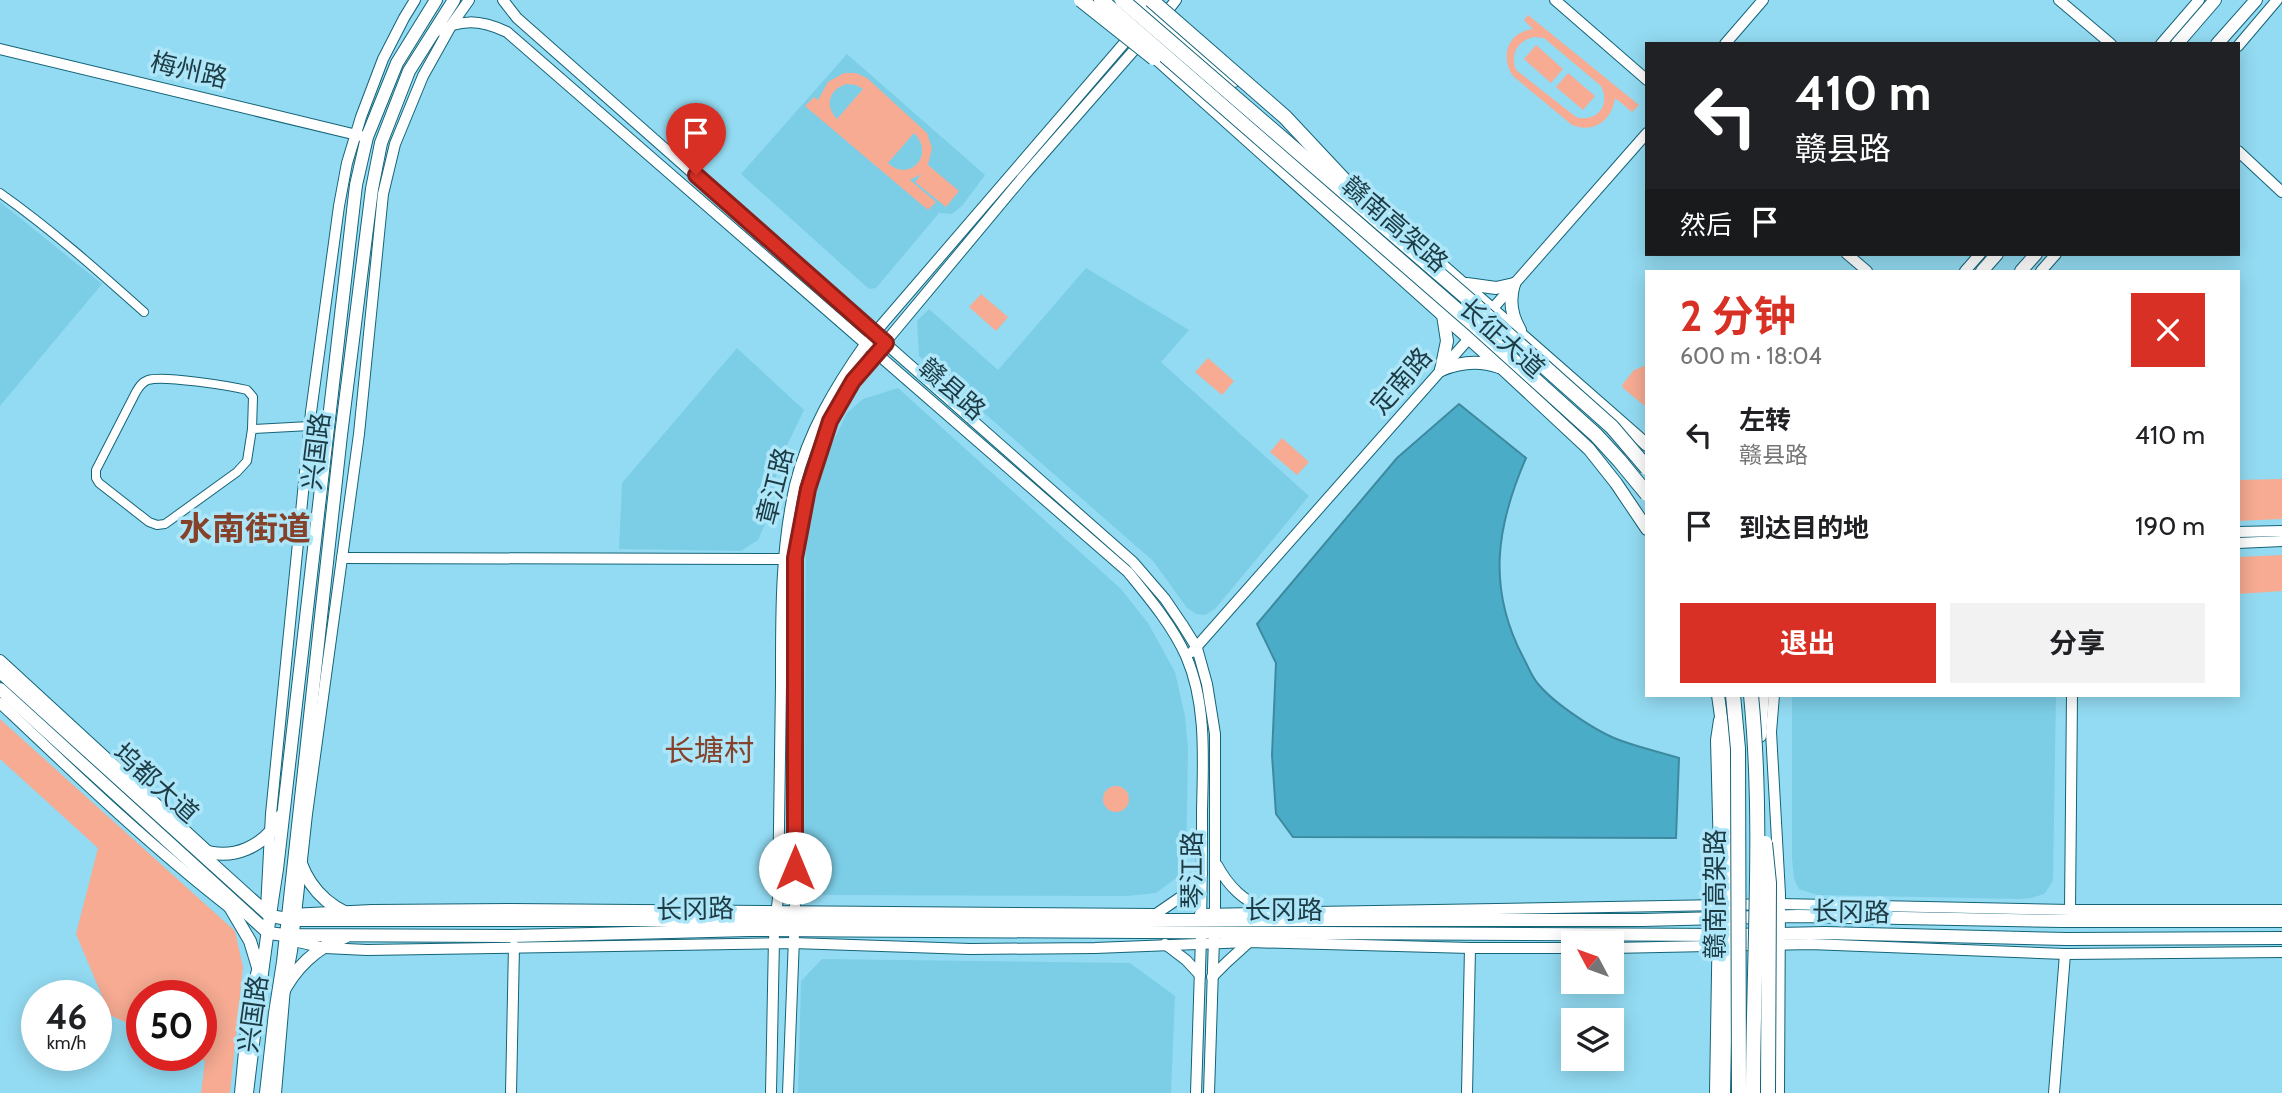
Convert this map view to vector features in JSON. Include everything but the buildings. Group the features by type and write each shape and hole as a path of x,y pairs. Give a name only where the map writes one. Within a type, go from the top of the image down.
{"highway":[{"path":"1081,0 1282,157"},
{"name":"赣南高架路","path":"1101,0 1473,324 1596,435 1645,492"},
{"name":"赣南高架路","path":"1122,0 1612,427 1645,466"},
{"path":"1155,10 1285,117 1392,233"},
{"name":"赣南高架路","path":"1733,697 1738,749 1728,902 1739,1093"},
{"name":"赣南高架路","path":"1751,697 1755,736 1758,870 1753,1093"},
{"path":"1755,736 1769,883 1768,1093"},
{"path":"1728,902 1732,1093"}],"main road":[{"name":"兴国路","path":"247,1093 283,809 361,136 397,63 436,0"},
{"name":"兴国路","path":"266,1093 275,1013 289,937 296,842 341,436 372,190 381,143 409,71 454,0"},
{"name":"长征大道","path":"1090,0 1589,449 1645,526"},
{"name":"长征大道","path":"1140,0 1155,10 1645,443"},
{"path":"2179,42 2215,0"},
{"path":"2219,42 2256,0"},
{"path":"1983,270 1995,256"},
{"path":"2022,270 2034,256"},
{"path":"1464,283 1486,288 1514,284 1511,296 1513,315 1526,338"},
{"path":"1443,315 1447,341 1441,370 1467,363 1485,363 1503,369"},
{"name":"坞都大道","path":"0,672 268,911"},
{"name":"坞都大道","path":"0,689 266,933"},
{"path":"1761,1093 1763,904 1760,733 1763,697"},
{"path":"1719,701 1724,738 1728,902 1722,919 1724,1093"},
{"path":"190,844 209,852 224,854 242,851 258,844 270,833 283,809"},
{"path":"296,842 302,867 318,892 341,911 363,919"},
{"path":"194,866 216,888 250,941 261,971 258,994"},
{"name":"长冈路","path":"1208,928 1763,918 1780,910 2063,921 2282,921"},
{"path":"268,911 291,917"},
{"name":"长冈路","path":"291,917 775,926 1208,928 1722,940 2282,938"},
{"name":"长冈路","path":"289,937 512,936 775,926"},
{"path":"266,933 289,937"},
{"path":"275,1013 285,988 304,962 321,948 352,935"}],"street":[{"path":"268,911 270,833 310,426 339,206 347,163 361,136 383,59 415,0"},
{"path":"469,0 452,24 423,76 395,144 383,194 359,434 302,867 291,917 341,911 510,909 794,926 1156,914 1249,942 1561,948"},
{"name":"赣县路","path":"503,0 527,27 1133,562 1166,598 1197,648"},
{"path":"1155,10 1162,0"},
{"path":"1155,10 1176,0"},
{"path":"1555,0 1645,78"},
{"path":"1727,42 1763,0"},
{"path":"2059,0 2109,42"},
{"path":"2163,42 2199,0"},
{"path":"2240,44 2277,0"},
{"name":"章江路","path":"788,1093 794,926 795,558 808,489 830,421 853,381 1136,40 1155,10"},
{"name":"赣县路","path":"433,34 452,24 475,22 493,25 507,32 1128,572 1154,604 1186,656"},
{"name":"章江路","path":"771,1093 782,559 795,484 807,448 820,416 866,343 1136,40"},
{"name":"梅州路","path":"0,49 361,136"},
{"name":"定南路","path":"1186,656 1197,648 1645,135"},
{"path":"2240,153 2282,192"},
{"path":"0,193 59,237 144,312"},
{"path":"1849,256 1866,270"},
{"path":"1966,270 1978,256"},
{"path":"2042,270 2054,256"},
{"path":"167,379 247,390 253,397 252,429 247,461 237,472 164,524 149,522 96,478 96,470 136,392 148,380 167,379"},
{"path":"252,429 328,425"},
{"path":"2240,533 2282,531"},
{"path":"2240,543 2282,541"},
{"path":"342,558 795,558"},
{"name":"琴江路","path":"1196,1093 1200,975 1215,862 1215,734 1207,684 1197,648"},
{"name":"琴江路","path":"1186,656 1195,684 1203,733 1202,873 1212,977 1209,1093"},
{"path":"0,660 209,852 268,911"},
{"path":"1774,697 1771,732 1780,910 1779,1093"},
{"path":"2070,909 2072,697"},
{"path":"0,703 174,864 266,933 249,1000 240,1093"},
{"path":"1215,862 1223,877 1241,897 1267,912"},
{"path":"1156,914 1185,894 1202,873"},
{"path":"794,926 970,949 1096,948 1165,944 1208,928 1267,912 1728,902 1763,904 1780,910 2282,910"},
{"path":"276,1093 289,937 325,947 367,950 514,946 775,926"},
{"path":"1780,939 2065,954 2282,952"},
{"path":"1624,946 1722,940 1715,1093"},
{"path":"1212,977 1249,942"},
{"path":"1165,944 1200,975"},
{"path":"511,1093 514,946"},
{"path":"1467,1093 1470,948"},
{"path":"2054,1093 2065,954"}],"shaded area":[{"path":"1528,15 1639,105 1632,112 1615,98 1610,113 1601,123 1588,128 1572,125 1513,76 1509,68 1507,53 1512,40 1533,29 1524,20","holes":["1534,37 1544,38 1601,86 1604,93 1603,106 1596,115 1576,117 1516,70 1514,59 1519,45"]},
{"path":"1536,45 1563,69 1551,83 1524,59"},
{"path":"847,54 985,175 962,206 952,214 939,213 876,288 869,289 741,174"},
{"path":"844,73 856,73 867,78 927,133 932,148 928,165 959,191 946,207 915,182 921,174 910,180 936,202 928,210 805,106 814,97 818,100 828,82","holes":["847,84 863,89 837,119 833,114 830,98 836,90","914,133 922,150 917,164 904,170 888,163"]},
{"path":"1568,73 1595,96 1583,110 1556,87"},
{"path":"0,202 102,284 0,406"},
{"path":"1086,268 1189,330 1161,362 1309,496 1215,609 1205,615 1196,614 1187,608 1153,561 919,356 917,321 929,309 998,370"},
{"path":"981,294 1008,317 996,331 969,307"},
{"path":"737,348 804,410 779,462 768,517 758,540 741,551 619,549 622,483"},
{"path":"1208,358 1234,381 1222,395 1195,372"},
{"path":"1645,366 1645,406 1622,385 1634,370"},
{"path":"898,388 1121,589 1148,623 1175,672 1185,716 1188,749 1186,871 1156,893 1128,896 823,895 804,884 806,527 830,448 847,413 863,399"},
{"path":"1459,404 1526,458 1502,533 1500,582 1512,631 1530,672 1546,693 1589,725 1622,741 1679,758 1676,838 1293,837 1276,814 1272,755 1276,663 1257,624 1397,458"},
{"path":"1282,438 1309,462 1297,475 1270,452"},
{"path":"2282,479 2282,519 2240,521 2240,480"},
{"path":"2282,555 2282,591 2240,594 2240,557"},
{"path":"1792,697 2056,697 2053,881 2044,894 2021,899 1817,895 1799,889 1794,879"},
{"path":"0,719 235,931 243,967 230,1093 201,1093 204,1071 217,1071 217,980 126,980 126,1022 112,1016 112,980 95,980 76,934 98,848 0,759"},
{"path":"1116,786 1125,790 1129,799 1125,808 1116,812 1107,808 1103,799 1107,790"},
{"path":"822,959 1130,963 1175,996 1171,1093 798,1093 801,981"}],"district":[{"name":"水南街道","path":"245,528"},
{"name":"长塘村","path":"709,750"}],"route":[{"path":"696,175 886,343 853,381 830,421 808,489 795,558 795,868"}]}
